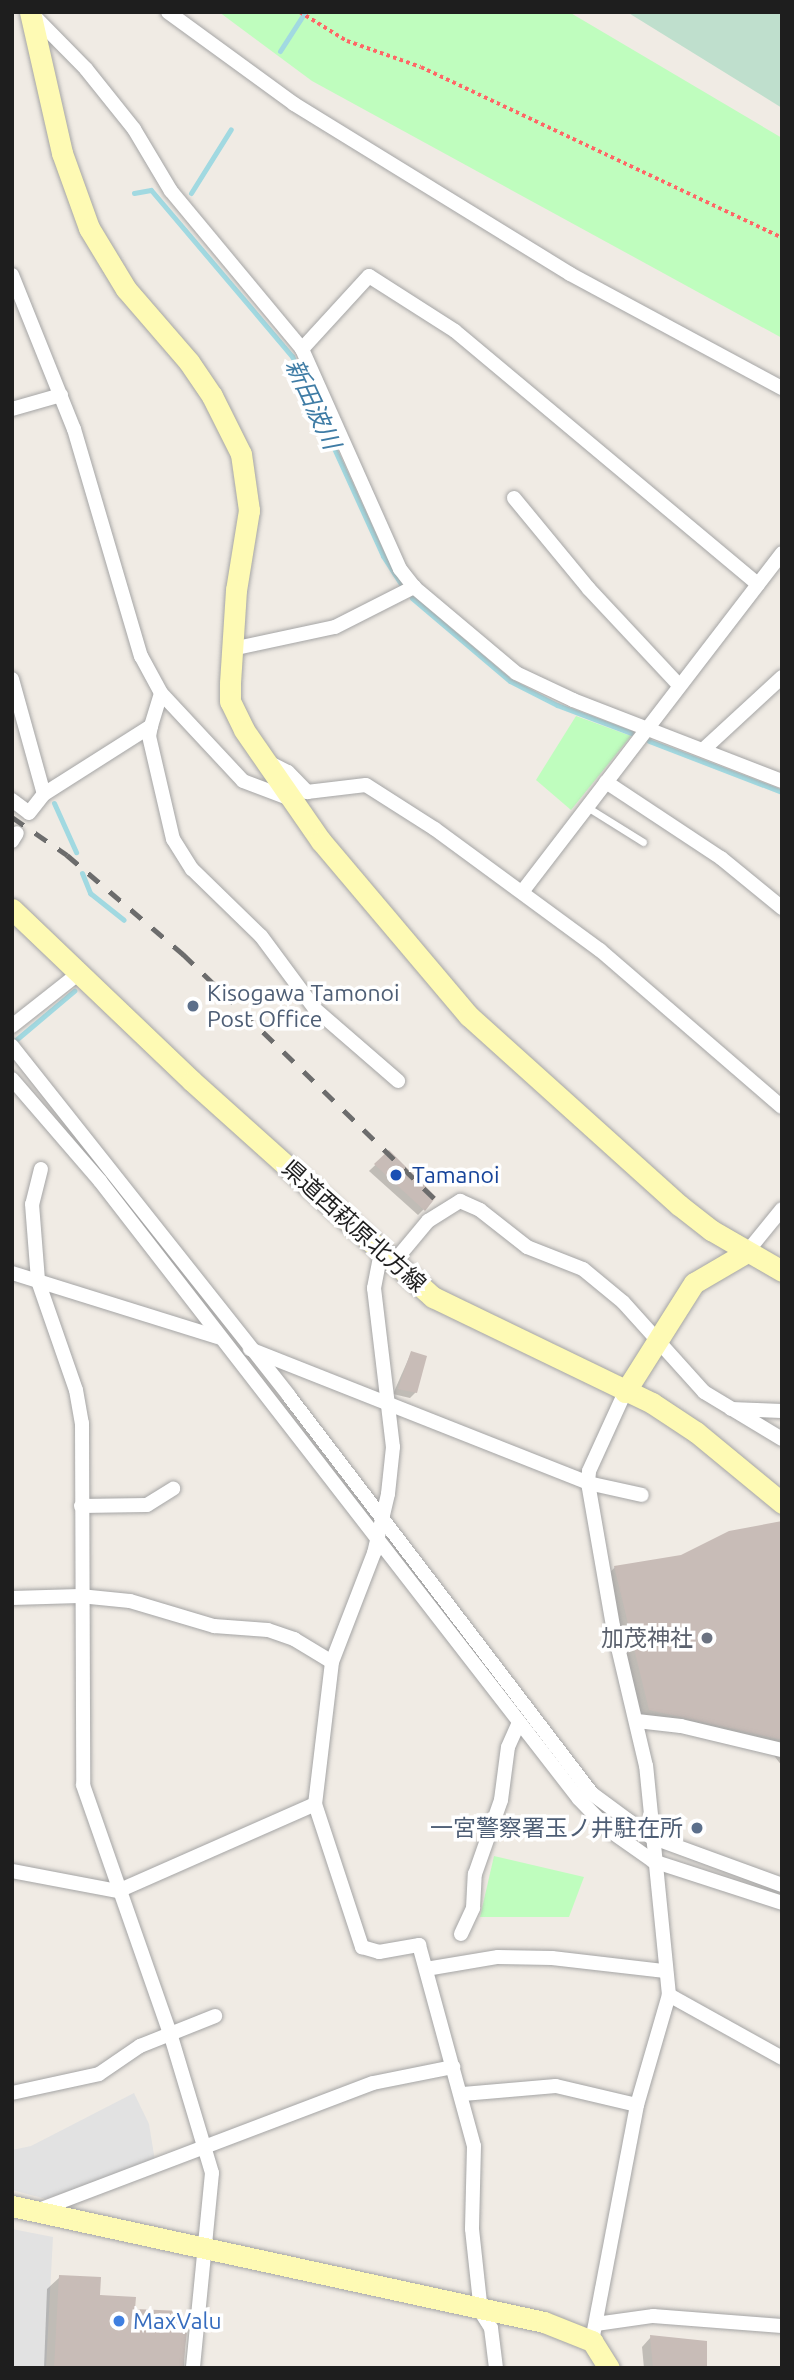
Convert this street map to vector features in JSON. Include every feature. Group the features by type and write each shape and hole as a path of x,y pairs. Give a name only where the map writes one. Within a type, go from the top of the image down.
{"street":[{"path":"30,12 94,79 134,129 171,191 302,349 400,569 414,587 516,673 782,781"},
{"path":"30,12 62,153 89,228 126,289 205,384 230,425 241,454 249,510 232,649 230,701 265,761 288,798 417,959 469,1016 625,1159 711,1230 782,1271"},
{"path":"169,12 293,104 558,267 782,388"},
{"path":"12,275 61,395 141,656 161,693 243,781 288,798"},
{"path":"302,349 369,276 455,331 758,584"},
{"path":"12,409 61,395"},
{"path":"514,498 589,589 678,684"},
{"path":"522,892 678,684 782,553"},
{"path":"232,649 335,627 414,587"},
{"path":"704,749 782,677"},
{"path":"12,679 44,794"},
{"path":"161,693 149,736 173,839 192,869 261,936 315,1009 398,1081"},
{"path":"12,800 29,813 44,794 151,726"},
{"path":"265,761 288,772 307,792 366,785 522,892 600,950 782,1107"},
{"path":"606,782 721,858 780,903"},
{"name":"県道西萩原北方線","path":"12,909 433,1297 625,1392 696,1432 782,1503"},
{"path":"12,1026 79,972"},
{"path":"12,1046 384,1519 591,1793 651,1837 782,1885"},
{"path":"12,1080 100,1181 518,1725 609,1830 653,1861 782,1903"},
{"path":"41,1169 32,1204 38,1281 76,1390 82,1423 80,1596 83,1785 170,2033 212,2173 193,2368"},
{"path":"496,2368 497,2352 480,2308 472,2229 474,2146 463,2094 419,1945 379,1952 362,1947 315,1804 332,1662 384,1519 393,1447 374,1289 387,1257 428,1220 460,1201 480,1210 527,1247 583,1269 623,1301 725,1408 782,1439"},
{"path":"609,2368 594,2333 637,2105 669,1995 653,1861 646,1766 613,1626 588,1483 589,1471 625,1392 694,1283 747,1252 782,1209"},
{"path":"12,1273 249,1348 388,1401 588,1483 642,1495"},
{"path":"725,1408 782,1411"},
{"path":"81,1506 147,1505 173,1489"},
{"path":"12,1598 80,1596 130,1601 214,1626 268,1630 294,1639 332,1662"},
{"path":"637,1721 681,1726 782,1750"},
{"path":"461,1934 473,1908 475,1874 501,1800 508,1747 518,1725"},
{"path":"12,1871 118,1891 315,1804"},
{"path":"426,1969 498,1957 552,1958 666,1971"},
{"path":"669,1995 782,2058"},
{"path":"12,2093 99,2074 140,2046 215,2016"},
{"path":"36,2211 373,2084 453,2067"},
{"path":"463,2094 556,2086 637,2105"},
{"path":"12,2206 594,2333 653,2316 782,2326"}],"lane":[{"path":"587,807 643,842"}],"path":[{"path":"300,12 347,41 421,67 782,238"}],"green space":[{"path":"219,12 569,12 782,138 782,338 312,81"},
{"path":"627,12 780,12 782,108"},
{"path":"576,716 631,736 571,810 536,780"},
{"path":"494,1856 584,1877 569,1917 480,1917"}],"shaded area":[{"path":"134,2093 149,2124 155,2161 46,2199 12,2190 12,2150 31,2146"},
{"path":"12,2229 53,2237 46,2368 12,2368"}],"building":[{"path":"389,1150 436,1197 425,1211 374,1164"},
{"path":"411,1351 427,1356 417,1393 398,1389"},
{"name":"加茂神社","path":"782,1521 782,1740 649,1710 614,1566 681,1555 729,1531"},
{"name":"MaxValu","path":"59,2275 101,2277 100,2295 136,2297 135,2309 182,2311 181,2331 187,2331 183,2368 54,2368"},
{"path":"650,2335 707,2341 707,2368 653,2368"}],"waterway":[{"path":"280,51 305,12"},
{"path":"191,193 231,129"},
{"name":"新田波川","path":"134,193 151,190 292,356 383,556 403,587"},
{"name":"新田波川","path":"412,598 510,681 557,705 631,733"},
{"name":"新田波川","path":"649,741 782,792"},
{"name":"新田波川","path":"54,803 76,852"},
{"name":"新田波川","path":"82,873 90,893 124,920"},
{"name":"新田波川","path":"17,1039 74,991"}],"railway":[{"path":"12,817 67,855 183,954 438,1202"}],"place":[{"name":"Kisogawa Tamonoi Post Office","path":"193,1006"},
{"name":"Tamanoi","path":"396,1175"},
{"name":"加茂神社","path":"707,1638"},
{"name":"一宮警察署玉ノ井駐在所","path":"697,1828"},
{"name":"MaxValu","path":"119,2321"}]}
